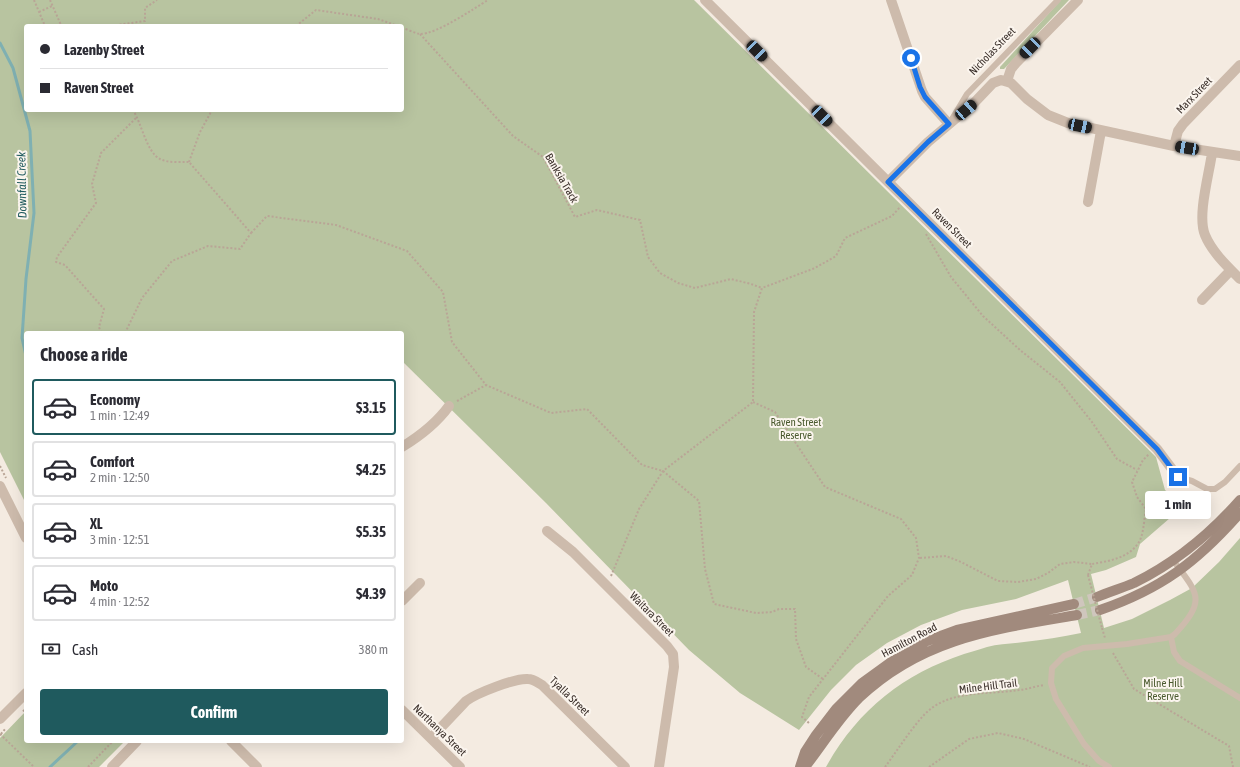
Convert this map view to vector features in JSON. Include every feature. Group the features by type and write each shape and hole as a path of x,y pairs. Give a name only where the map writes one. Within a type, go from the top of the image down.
{"main road":[{"path":"1096,597 1134,583 1173,560 1206,535 1240,500"},
{"path":"1100,610 1149,590 1180,571 1208,548 1240,513"},
{"name":"Hamilton Road","path":"800,767 805,752 836,709 862,683 891,662 927,642 957,630 1074,604"},
{"name":"Hamilton Road","path":"805,767 833,728 860,698 888,675 915,658 948,643 970,636 1007,627 1077,615"}],"street":[{"name":"Raven Street","path":"705,0 1157,449 1178,477"},
{"path":"892,0 922,91 925,97 949,124"},
{"path":"1078,0 1016,63 1007,81 1032,104 1048,115 1068,123 1174,146 1240,156"},
{"name":"Marx Street","path":"1174,146 1178,131 1183,124 1240,66"},
{"name":"Nicholas Street","path":"888,182 928,142 973,104 993,83 999,80 1007,81"},
{"path":"1088,202 1102,131"},
{"path":"1212,152 1202,209 1202,228 1206,239 1213,250 1240,278"},
{"path":"1202,300 1231,270"},
{"path":"404,446 426,431 449,406"},
{"path":"0,486 24,534"},
{"name":"Waitara Street","path":"547,531 573,552 667,646 673,654 674,667 659,767"},
{"path":"404,599 420,583"},
{"name":"Tyalla Street","path":"431,738 466,701 472,697 518,680 529,679 537,682 545,688 625,767"},
{"path":"1,715 24,695"},
{"name":"Narthanya Street","path":"404,712 460,767"},
{"path":"112,767 135,743"},
{"path":"233,743 257,767"}],"lane":[{"name":"Nicholas Street","path":"949,124 967,94 1058,0"},
{"path":"1178,477 1192,481 1207,489 1215,489 1225,482 1240,466"},
{"path":"1109,767 1099,761 1084,744 1056,699 1051,683 1052,668 1064,656 1083,648 1171,637 1175,634 1189,617 1196,604 1195,594 1192,588 1173,560"},
{"path":"1171,637 1174,652 1180,661 1240,698"}],"path":[{"path":"34,0 38,12 45,24"},
{"path":"50,0 61,24"},
{"path":"124,24 145,21 145,8 157,0"},
{"path":"404,29 420,34 432,31 464,15 488,0"},
{"path":"38,12 52,6"},
{"path":"298,24 316,10 378,19 392,24"},
{"name":"Banksia Track","path":"420,34 513,136 543,157 575,217 597,210 640,220 648,258 660,273 678,283 695,288 731,279 762,288"},
{"path":"133,112 137,117 151,151 160,159 175,162 189,162 251,233"},
{"path":"189,162 200,132 211,112"},
{"path":"100,331 99,327 104,308 65,265 56,262 57,257 96,203 92,184 102,153 137,117"},
{"path":"754,402 754,312 762,288 814,268 836,256 845,238 892,216 907,201"},
{"path":"126,331 142,298 172,261 208,246 240,249 251,233 266,216 336,225 407,252 443,292 452,342 486,385 551,413 587,409 642,465 663,471 699,501 705,569 714,604 756,613 772,612 779,609 795,610 796,639 806,667 823,679"},
{"path":"923,229 951,276 983,316 1020,350 1060,382 1092,422 1117,459 1137,470"},
{"path":"449,406 486,385"},
{"path":"607,586 639,509 663,471 754,402"},
{"path":"754,402 775,412 825,487 902,519 916,538 920,558 912,575 888,596 809,697 802,717 809,723"},
{"path":"920,558 946,556 998,581 1018,582 1036,579 1048,573 1060,564 1074,562 1092,564 1111,561 1124,556 1135,547 1140,539 1146,509 1137,497 1132,482 1143,460 1157,449"},
{"path":"1092,564 1088,575 1102,628"},
{"path":"1108,646 1134,690 1229,746 1233,767"},
{"name":"Milne Hill Trail","path":"885,767 924,715 933,707 949,699 974,694 1020,690 1051,683"},
{"path":"929,767 970,739 998,733 1024,739 1090,767"},
{"path":"0,734 34,767"},
{"path":"88,767 111,743"}],"green space":[{"name":"Raven Street Reserve","path":"0,0 694,0 1156,457 1165,490 1185,505 1140,544 1136,557 1106,570 1091,574 1104,628 1132,619 1192,588 1219,562 1240,538 1240,767 826,767 838,747 867,712 884,697 921,672 942,662 987,647 1081,633 1068,580 1016,599 962,610 921,625 887,643 856,665 831,690 799,730 740,693 689,650 546,503 404,363 404,331 24,331 24,500 0,452"},
{"path":"1061,0 1069,0 1004,69 1000,69 1000,67"},
{"path":"24,713 24,743 123,743 99,767 0,767 0,738"}],"waterway":[{"name":"Downfall Creek","path":"0,43 13,68 24,109"},
{"name":"Downfall Creek","path":"24,347 22,338 26,279 34,213 30,131 25,112"},
{"name":"Downfall Creek","path":"50,767 76,743"}],"tunnel":[{"path":"1074,604 1097,597"},
{"path":"1077,615 1100,610"}],"route":[{"path":"911,58 920,87 925,97 949,124 913,156 888,182 1157,449 1178,477"}],"park label":[{"name":"Milne Hill Reserve","path":"1163,689"}]}
